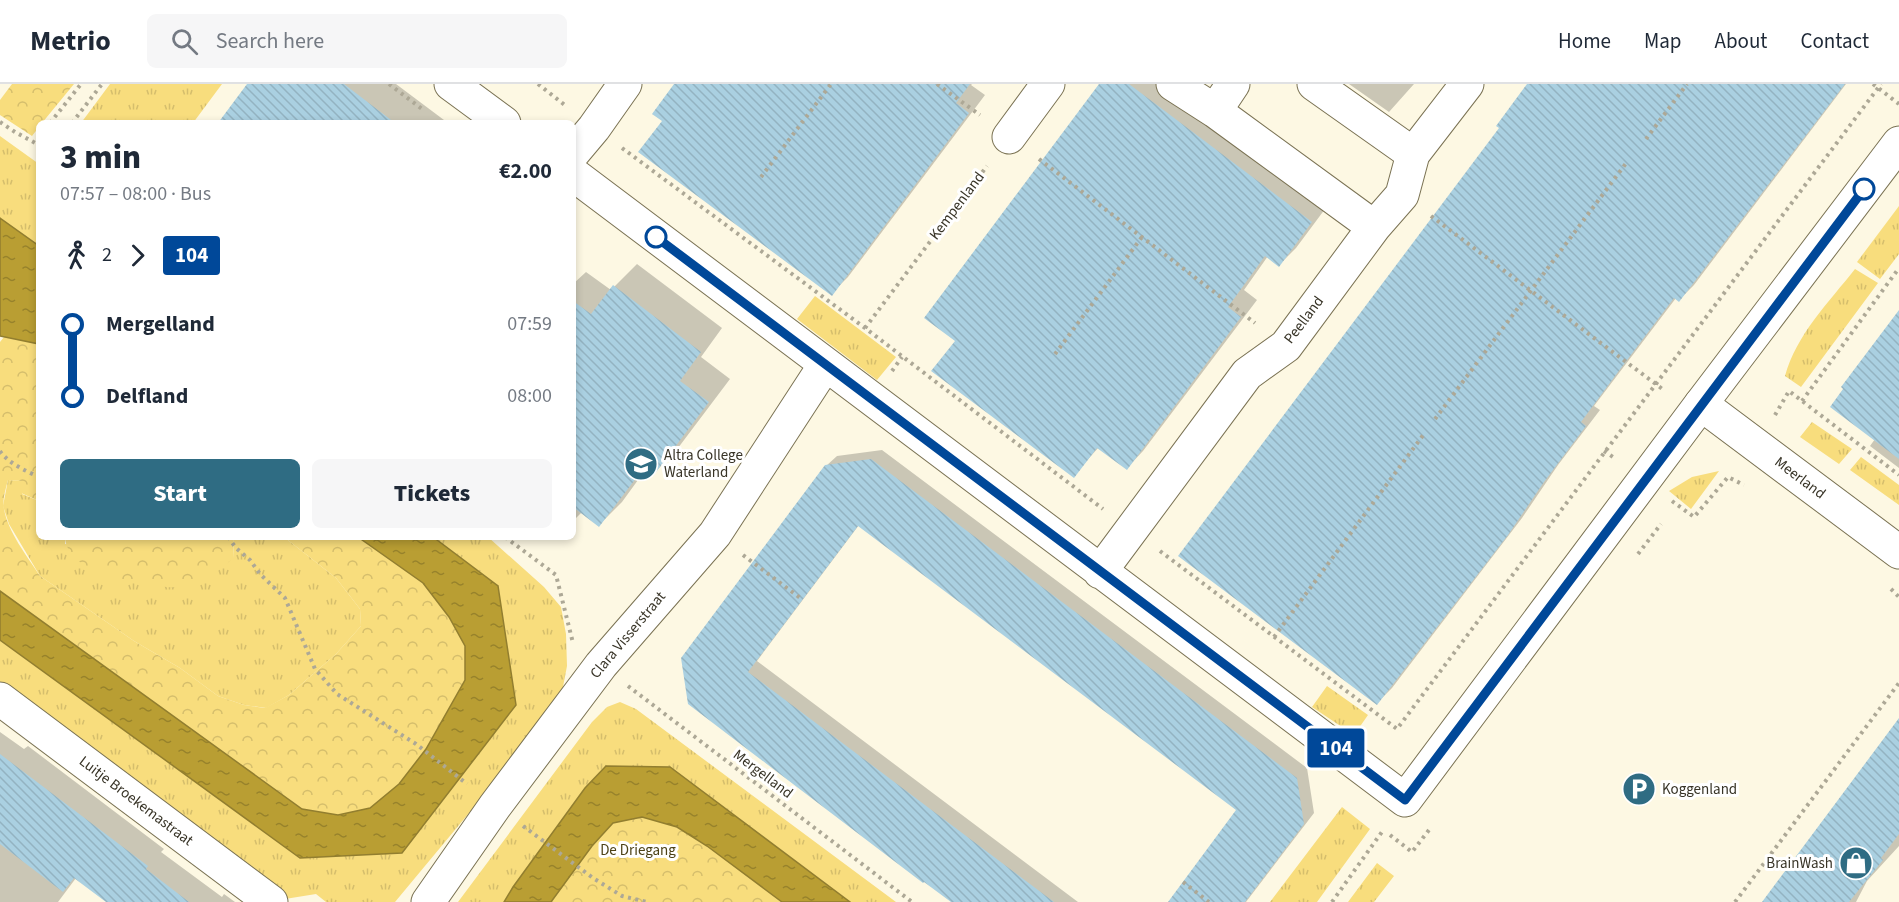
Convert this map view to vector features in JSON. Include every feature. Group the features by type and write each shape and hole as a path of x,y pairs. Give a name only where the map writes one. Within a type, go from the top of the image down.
{"street":[{"path":"451,84 500,120"},
{"path":"576,149 625,84"},
{"path":"1009,137 1048,84"},
{"path":"1173,84 1215,111 1374,227"},
{"path":"1215,111 1233,84"},
{"path":"1314,84 1413,154"},
{"name":"Peelland","path":"1100,572 1247,374 1286,346 1374,227 1402,195 1413,154 1467,84"},
{"path":"576,176 1405,800 1899,143"},
{"name":"Clara Visserstraat","path":"428,902 495,806 601,665 715,534 825,365"},
{"name":"Meerland","path":"1698,409 1899,552"},
{"name":"Luitje Broekemastraat","path":"0,699 272,902"}],"path":[{"path":"52,120 81,84"},
{"path":"74,120 102,84"},
{"path":"389,84 423,110"},
{"path":"761,177 831,84"},
{"path":"937,84 1286,346"},
{"path":"1646,139 1686,84"},
{"path":"1873,84 1899,104"},
{"path":"0,122 36,143"},
{"name":"Kempenland","path":"865,328 1009,137"},
{"path":"1435,418 1627,162"},
{"path":"1402,195 1698,409"},
{"path":"1055,354 1142,237"},
{"path":"1802,401 1899,268"},
{"path":"1775,415 1789,391 1899,475"},
{"path":"1274,637 1424,434"},
{"path":"0,451 27,472 36,476"},
{"path":"1669,499 1694,517 1728,477 1748,487"},
{"path":"715,534 803,600"},
{"path":"230,540 285,598 315,669 337,694 416,744 463,780"},
{"name":"Mergelland","path":"509,540 556,575 573,643 912,902"},
{"path":"1890,588 1899,597"},
{"path":"1735,902 1899,683"},
{"path":"1332,902 1405,800"},
{"path":"532,832 593,878 622,896 647,902"},
{"path":"1183,882 1209,902"}],"green space":[{"path":"12,84 74,84 44,120 36,120 36,131 32,136 0,115 0,100"},
{"path":"110,84 222,84 195,120 83,120"},
{"path":"0,136 36,162 36,244 0,218"},
{"path":"1899,206 1899,254 1880,279 1857,262"},
{"path":"1855,269 1878,283 1801,387 1785,376 1790,361 1814,319"},
{"path":"815,296 896,357 877,380 797,319"},
{"path":"4,337 36,343 36,500 21,493 22,481 8,480 4,498 6,518 19,544 40,576 134,641 180,668 218,696 244,705 265,708 289,695 336,654 361,626 360,609 336,578 288,540 362,540 423,583 449,617 465,646 465,680 426,749 399,784 370,808 338,815 302,809 0,591 0,342"},
{"path":"1812,422 1852,449 1839,464 1800,437"},
{"path":"1861,457 1899,485 1899,505 1850,470"},
{"path":"1719,471 1691,509 1669,491 1692,477"},
{"path":"8,480 22,481 22,494 36,500 36,540 65,540 65,544 233,558 234,540 288,540 336,578 360,609 361,626 336,654 289,695 266,708 244,705 218,696 180,668 134,641 40,576 9,524 3,506"},
{"path":"66,540 234,540 233,558 211,576 181,588 139,584 106,575 91,569 69,550"},
{"path":"437,540 491,540 544,587 561,607 566,634 567,666 562,692 484,795 395,902 326,902 316,894 285,899 0,683 0,640 300,858 402,853 516,705 498,586"},
{"path":"1327,686 1368,715 1354,735 1312,707"},
{"path":"620,702 636,709 896,902 850,902 670,767 606,766 585,788 504,902 458,902 592,722 607,707"},
{"name":"De Driegang","path":"621,792 807,902 539,902"},
{"path":"1342,807 1370,829 1317,902 1270,902"},
{"path":"1377,863 1394,876 1374,902 1348,902"}],"water":[{"path":"0,218 36,244 36,343 0,336"},
{"path":"362,540 437,540 498,586 516,705 402,853 300,858 0,640 0,591 302,809 338,815 370,808 399,784 426,749 465,680 465,646 449,617 423,583"},
{"path":"606,766 670,767 850,902 782,902 707,846 677,827 642,817 613,823 592,846 551,902 504,902 585,788"}],"building":[{"path":"247,84 344,84 391,120 220,120"},
{"path":"674,84 970,84 956,103 969,113 832,296 638,152 662,121 652,114"},
{"path":"1099,84 1129,84 1312,222 1279,267 1265,256 1228,307 1241,317 1127,470 1097,448 1074,478 931,371 955,341 924,318"},
{"path":"1527,84 1845,84 1679,302 1674,298 1618,372 1581,422 1586,426 1508,535 1377,705 1178,556 1499,128 1496,126"},
{"path":"613,285 701,352 680,381 709,402 653,476 643,469 599,527 576,509 576,303 591,314"},
{"path":"1899,310 1899,459 1830,407 1843,389 1841,387"},
{"path":"871,459 1297,778 1304,824 1245,902 1168,902 1236,810 858,526 748,672 1054,902 951,902 688,704 681,658 825,465"},
{"path":"1899,718 1899,834 1881,858 1883,860 1849,902 1762,902"},
{"path":"0,754 148,866 146,869 189,902 106,902 74,878 63,892 0,844"}],"bus line":[{"name":"104","path":"656,237 1405,800 1864,189"}],"place":[{"name":"Altra College Waterland","path":"641,464"},
{"name":"Koggenland","path":"1639,789"},
{"name":"BrainWash","path":"1856,863"}]}
